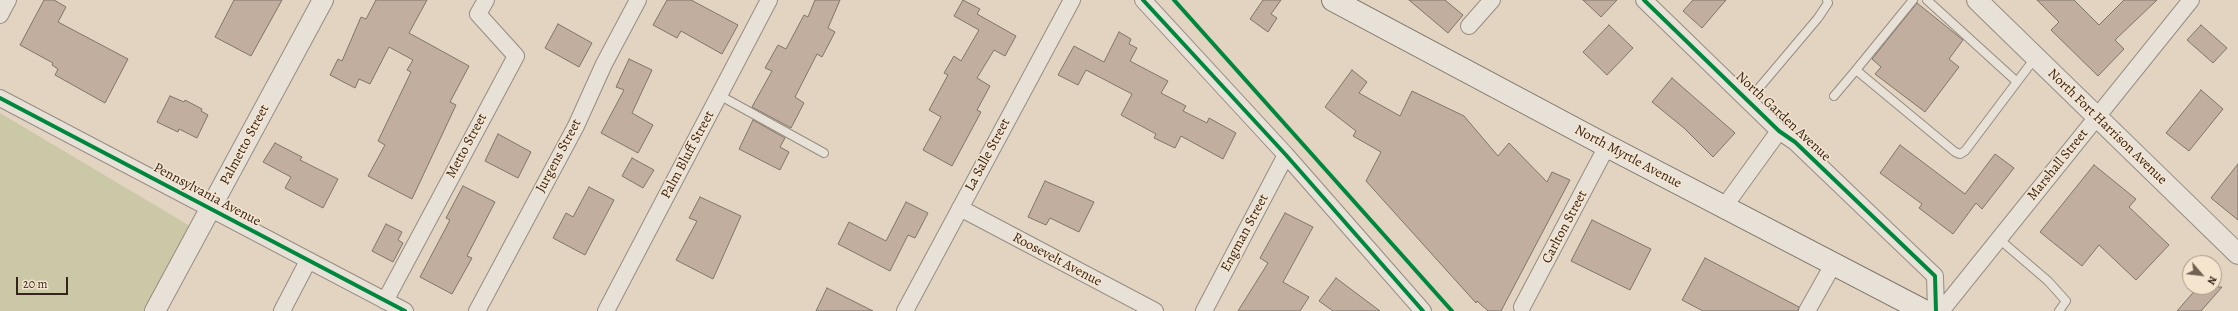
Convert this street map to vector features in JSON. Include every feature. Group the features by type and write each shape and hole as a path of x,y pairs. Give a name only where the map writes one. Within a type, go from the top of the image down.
{"main road":[{"name":"North Myrtle Avenue","path":"1339,1 1607,146 1924,311"}],"street":[{"path":"0,15 8,0"},
{"name":"Palmetto Street","path":"155,311 323,0"},
{"name":"Metto Street","path":"385,301 516,56 478,14 486,0"},
{"name":"Jurgens Street","path":"477,311 576,126 604,64 638,0"},
{"name":"Palm Bluff Street","path":"606,311 769,0"},
{"name":"La Salle Street","path":"905,311 1072,0"},
{"path":"1143,0 1286,155 1423,311"},
{"path":"1469,26 1492,0"},
{"name":"North Garden Avenue","path":"1644,0 1779,132 1795,142 1934,276 1936,311"},
{"name":"North Fort Harrison Avenue","path":"1977,0 2238,254"},
{"name":"Marshall Street","path":"1941,311 2191,0"},
{"name":"Pennsylvania Avenue","path":"0,98 405,311"},
{"name":"North Garden Avenue","path":"1724,207 1779,132"},
{"name":"Carlton Street","path":"1522,307 1607,146"},
{"name":"Engman Street","path":"1204,311 1286,155"},
{"name":"Roosevelt Avenue","path":"960,208 1155,311"},
{"path":"282,311 308,261"},
{"path":"1807,311 1834,263"}],"lane":[{"path":"1748,101 1818,18 1828,3 1827,0"},
{"path":"1834,96 1913,0"},
{"path":"1927,0 2016,81"},
{"path":"1856,70 1955,152 1960,154 1965,151 2016,81 2036,57"},
{"path":"719,95 824,153"},
{"path":"1999,239 2048,280 2066,301 2059,311"}],"shaded area":[{"path":"0,113 190,226 144,311 0,311"}],"building":[{"path":"44,0 54,0 66,7 58,22 128,59 105,103 55,75 58,69 52,65 53,63 20,45"},
{"path":"234,0 282,0 251,56 215,37"},
{"path":"376,0 427,0 409,33 469,66 450,102 456,105 412,199 368,176 385,145 378,141 411,72 407,70 413,60 389,47 370,84 359,79 355,88 330,75 338,59 342,61 361,17 366,19"},
{"path":"667,0 691,0 738,25 722,54 681,31 677,38 653,25"},
{"path":"815,0 840,0 828,28 835,32 822,57 817,54 795,97 804,103 791,128 752,107 772,71 765,68 778,45 786,49 804,15 808,17"},
{"path":"963,0 980,9 977,14 1016,36 1005,56 994,50 977,78 990,86 977,110 981,112 952,166 923,150 941,117 929,110 948,75 944,73 954,56 961,61 979,30 954,16"},
{"path":"1263,0 1281,0 1271,14 1277,18 1268,32 1250,19"},
{"path":"1409,0 1445,0 1463,15 1448,33"},
{"path":"1583,0 1617,0 1601,17"},
{"path":"1693,0 1726,0 1702,28 1683,11"},
{"path":"2037,0 2074,0 2099,25 2124,0 2157,0 2115,40 2124,49 2098,76 2051,30 2059,22"},
{"path":"1917,3 1963,40 1949,59 1959,67 1925,112 1875,74 1881,67 1872,59"},
{"path":"558,24 592,43 579,67 545,48"},
{"path":"1609,25 1633,48 1607,75 1583,52"},
{"path":"2201,25 2227,48 2213,63 2187,40"},
{"path":"1119,32 1131,39 1129,44 1137,48 1130,61 1168,81 1161,93 1186,106 1183,111 1207,123 1209,118 1236,133 1223,159 1181,136 1175,148 1154,138 1156,134 1121,115 1132,94 1086,70 1078,85 1058,75 1074,46 1104,62"},
{"path":"629,59 652,70 632,113 653,125 638,153 601,133 624,90 616,87"},
{"path":"1352,70 1367,82 1359,93 1400,116 1412,91 1464,116 1498,156 1509,143 1547,182 1552,172 1570,180 1501,311 1488,311 1477,301 1476,303 1366,181 1381,152 1353,136 1356,131 1325,107"},
{"path":"1672,78 1735,133 1713,157 1684,128 1652,102"},
{"path":"2201,90 2223,109 2189,151 2166,133"},
{"path":"170,96 184,102 185,100 202,109 201,111 208,115 197,138 179,129 178,132 157,122"},
{"path":"753,120 785,138 780,147 789,152 780,170 739,149"},
{"path":"498,134 531,152 518,178 485,161"},
{"path":"275,143 302,157 300,160 338,179 323,208 285,188 291,177 263,162"},
{"path":"1900,145 1965,194 1995,154 2014,168 1982,209 1976,203 1953,234 1919,208 1922,204 1880,173"},
{"path":"632,158 654,170 643,188 622,176"},
{"path":"2238,164 2238,220 2211,198"},
{"path":"2094,165 2136,199 2129,207 2169,245 2136,280 2099,245 2082,266 2040,232"},
{"path":"1045,181 1094,202 1079,232 1050,218 1046,225 1028,217"},
{"path":"463,186 495,202 467,256 472,258 452,294 420,277 450,220 446,218"},
{"path":"589,187 614,200 585,255 553,238 566,213 573,217"},
{"path":"700,197 741,216 713,279 676,260 697,221 689,218"},
{"path":"906,202 928,213 915,238 908,235 890,271 838,244 849,222 886,241"},
{"path":"1285,213 1313,227 1283,282 1309,297 1300,311 1238,311 1268,263 1260,258"},
{"path":"1592,220 1651,249 1630,290 1571,261"},
{"path":"386,224 402,232 398,240 403,243 393,262 372,251"},
{"path":"1705,258 1799,307 1798,311 1703,311 1682,300"},
{"path":"1336,278 1380,311 1333,311 1319,301"},
{"path":"827,288 873,311 816,311"},
{"path":"2191,295 2215,295 2201,311 2177,311"}],"cycle path":[{"path":"1143,0 1286,155 1423,311"},
{"path":"1174,0 1452,311"},
{"path":"1644,0 1779,131 1795,142 1935,276 1936,311"},
{"path":"0,98 405,311"}]}
